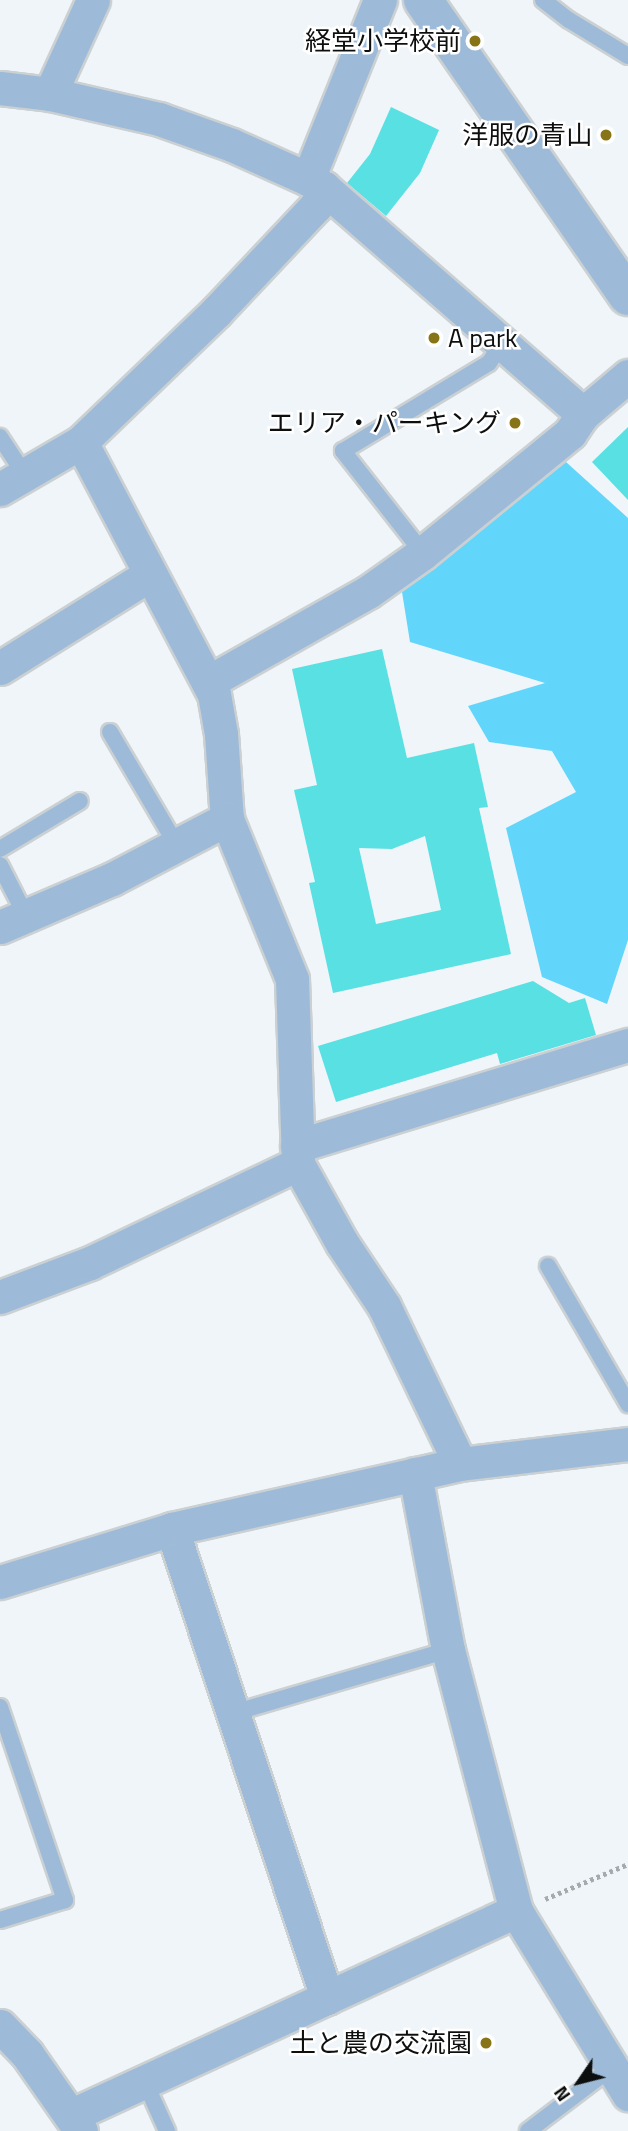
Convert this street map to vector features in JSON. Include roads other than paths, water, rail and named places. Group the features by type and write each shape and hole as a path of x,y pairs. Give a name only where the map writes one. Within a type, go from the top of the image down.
{"street":[{"path":"50,94 93,0"},
{"path":"13,482 81,442 216,312 316,206 316,183 380,0"},
{"path":"423,0 628,296"},
{"path":"0,88 50,94 159,119 232,145 316,183 583,414"},
{"path":"210,681 368,592 423,553 570,433 583,414 628,376"},
{"path":"81,442 149,575 210,681 221,734 228,819 292,978 297,1155 342,1243 384,1306 460,1464"},
{"path":"0,668 149,575"},
{"path":"13,922 112,879 228,819"},
{"path":"0,1297 90,1263 297,1155 628,1045"},
{"path":"0,1582 172,1529 460,1464 628,1444"},
{"path":"415,1474 448,1650 516,1911 620,2081"},
{"path":"172,1529 327,1998"},
{"path":"0,2026 27,2054 77,2123 145,2082 516,1911"}],"lane":[{"path":"543,0 569,20 628,56"},
{"path":"423,553 343,451 489,363 502,343"},
{"path":"0,437 13,482"},
{"path":"110,732 176,844"},
{"path":"0,849 79,801"},
{"path":"0,864 13,922"},
{"path":"548,1266 628,1404"},
{"path":"233,1713 448,1650"},
{"path":"0,1707 65,1900 0,1920"},
{"path":"528,2131 620,2081"},
{"path":"145,2082 167,2131"}],"place":[{"name":"経堂小学校前","path":"475,41"},
{"name":"洋服の青山","path":"606,135"},
{"name":"A park","path":"434,338"},
{"name":"エリア・パーキング","path":"515,423"},
{"name":"土と農の交流園","path":"486,2043"}]}
